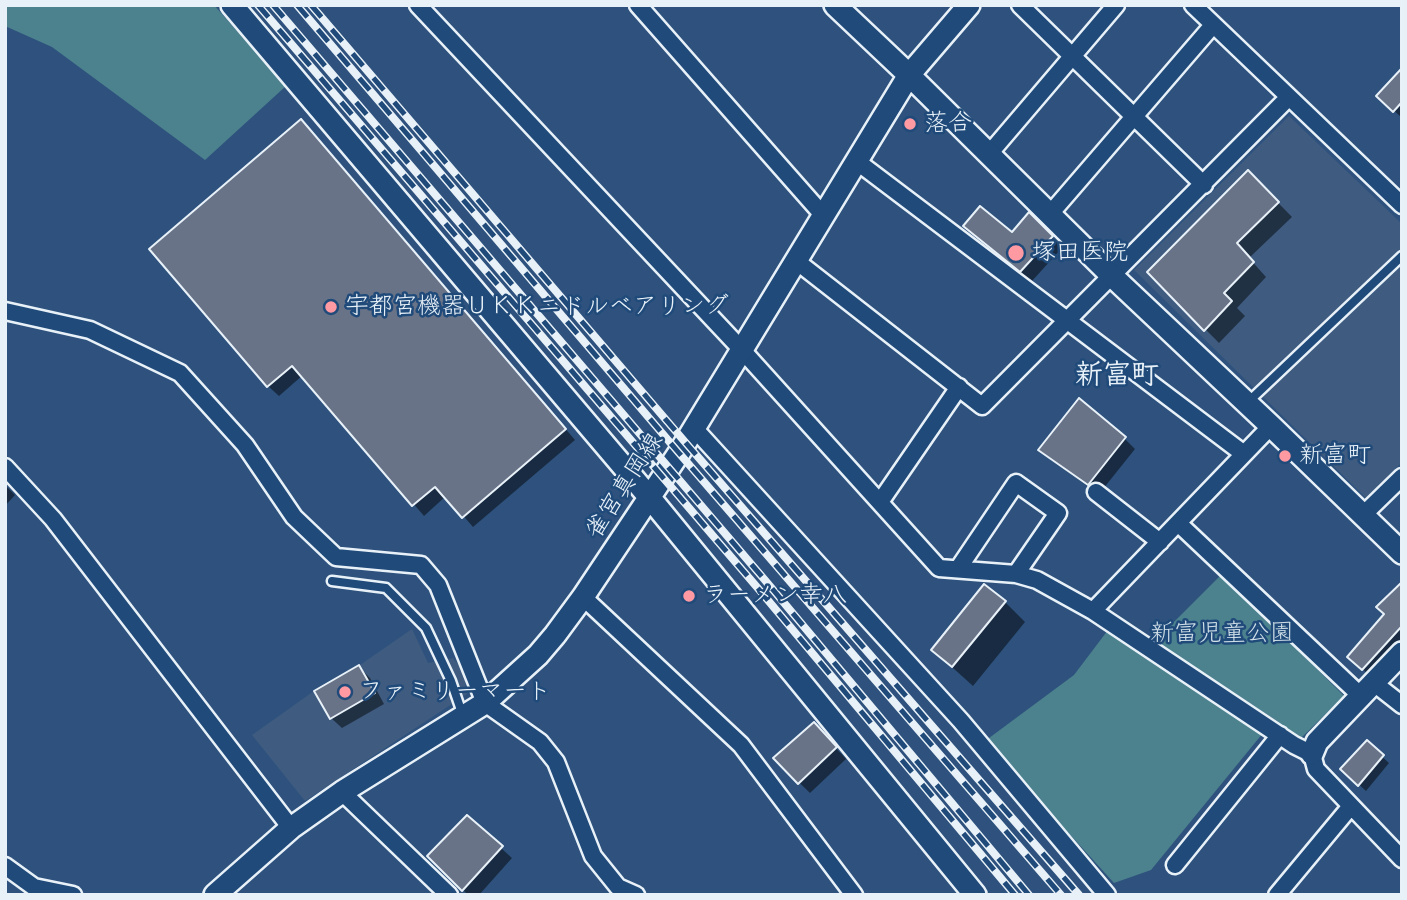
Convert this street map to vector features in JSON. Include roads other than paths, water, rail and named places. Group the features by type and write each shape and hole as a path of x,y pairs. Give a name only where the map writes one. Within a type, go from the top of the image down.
{"street":[{"path":"232,5 650,498 975,895"},
{"path":"418,5 742,350 939,568 1016,573 1037,580 1093,611 1293,745 1312,754"},
{"path":"638,5 823,215"},
{"path":"835,5 1111,275 1402,553"},
{"name":"雀宮真岡線","path":"215,895 291,828 342,792 485,703 538,655 583,597 650,498 909,75 969,5"},
{"path":"1020,5 1204,185"},
{"path":"989,154 1116,5"},
{"path":"1193,5 1402,205"},
{"path":"1050,214 1213,25"},
{"path":"795,260 982,406 1289,97"},
{"path":"855,160 1244,454"},
{"path":"5,311 90,330 180,373 245,445 294,517 337,556 421,565 438,585 485,703 540,742 556,762 593,856 618,887 636,895"},
{"path":"880,502 959,387"},
{"path":"1093,611 1271,426"},
{"path":"694,428 961,721 1107,895"},
{"path":"5,467 52,519 291,828"},
{"path":"1363,515 1402,477"},
{"path":"958,569 1016,483 1058,513 1016,573"},
{"path":"1096,492 1160,542"},
{"path":"1178,523 1367,690 1402,705"},
{"path":"583,597 741,745 854,895"},
{"path":"1402,653 1317,742 1312,754 1316,769 1402,859"},
{"path":"1175,865 1280,735"},
{"path":"342,792 449,895"},
{"path":"1277,895 1351,806"},
{"path":"5,866 34,887 73,895"}],"lane":[{"path":"1247,403 1402,257"},
{"path":"332,582 386,588 426,628 451,681 463,716"}],"railway":[{"path":"258,5 756,586 1015,895"},
{"path":"273,5 764,579 1029,895"},
{"path":"297,5 1061,895"},
{"path":"311,5 685,442 1079,895"}],"place":[{"name":"落合","path":"910,124"},
{"name":"塚田医院","path":"1016,253"},
{"name":"宇都宮機器ＵＫＫニドルベアリング","path":"331,307"},
{"name":"新富町","path":"1285,456"},
{"name":"ラーメン幸八","path":"689,596"},
{"name":"ファミリーマート","path":"345,692"}],"district":[{"name":"新富町","path":"1117,376"}],"park label":[{"name":"新富児童公園","path":"1222,634"}]}
